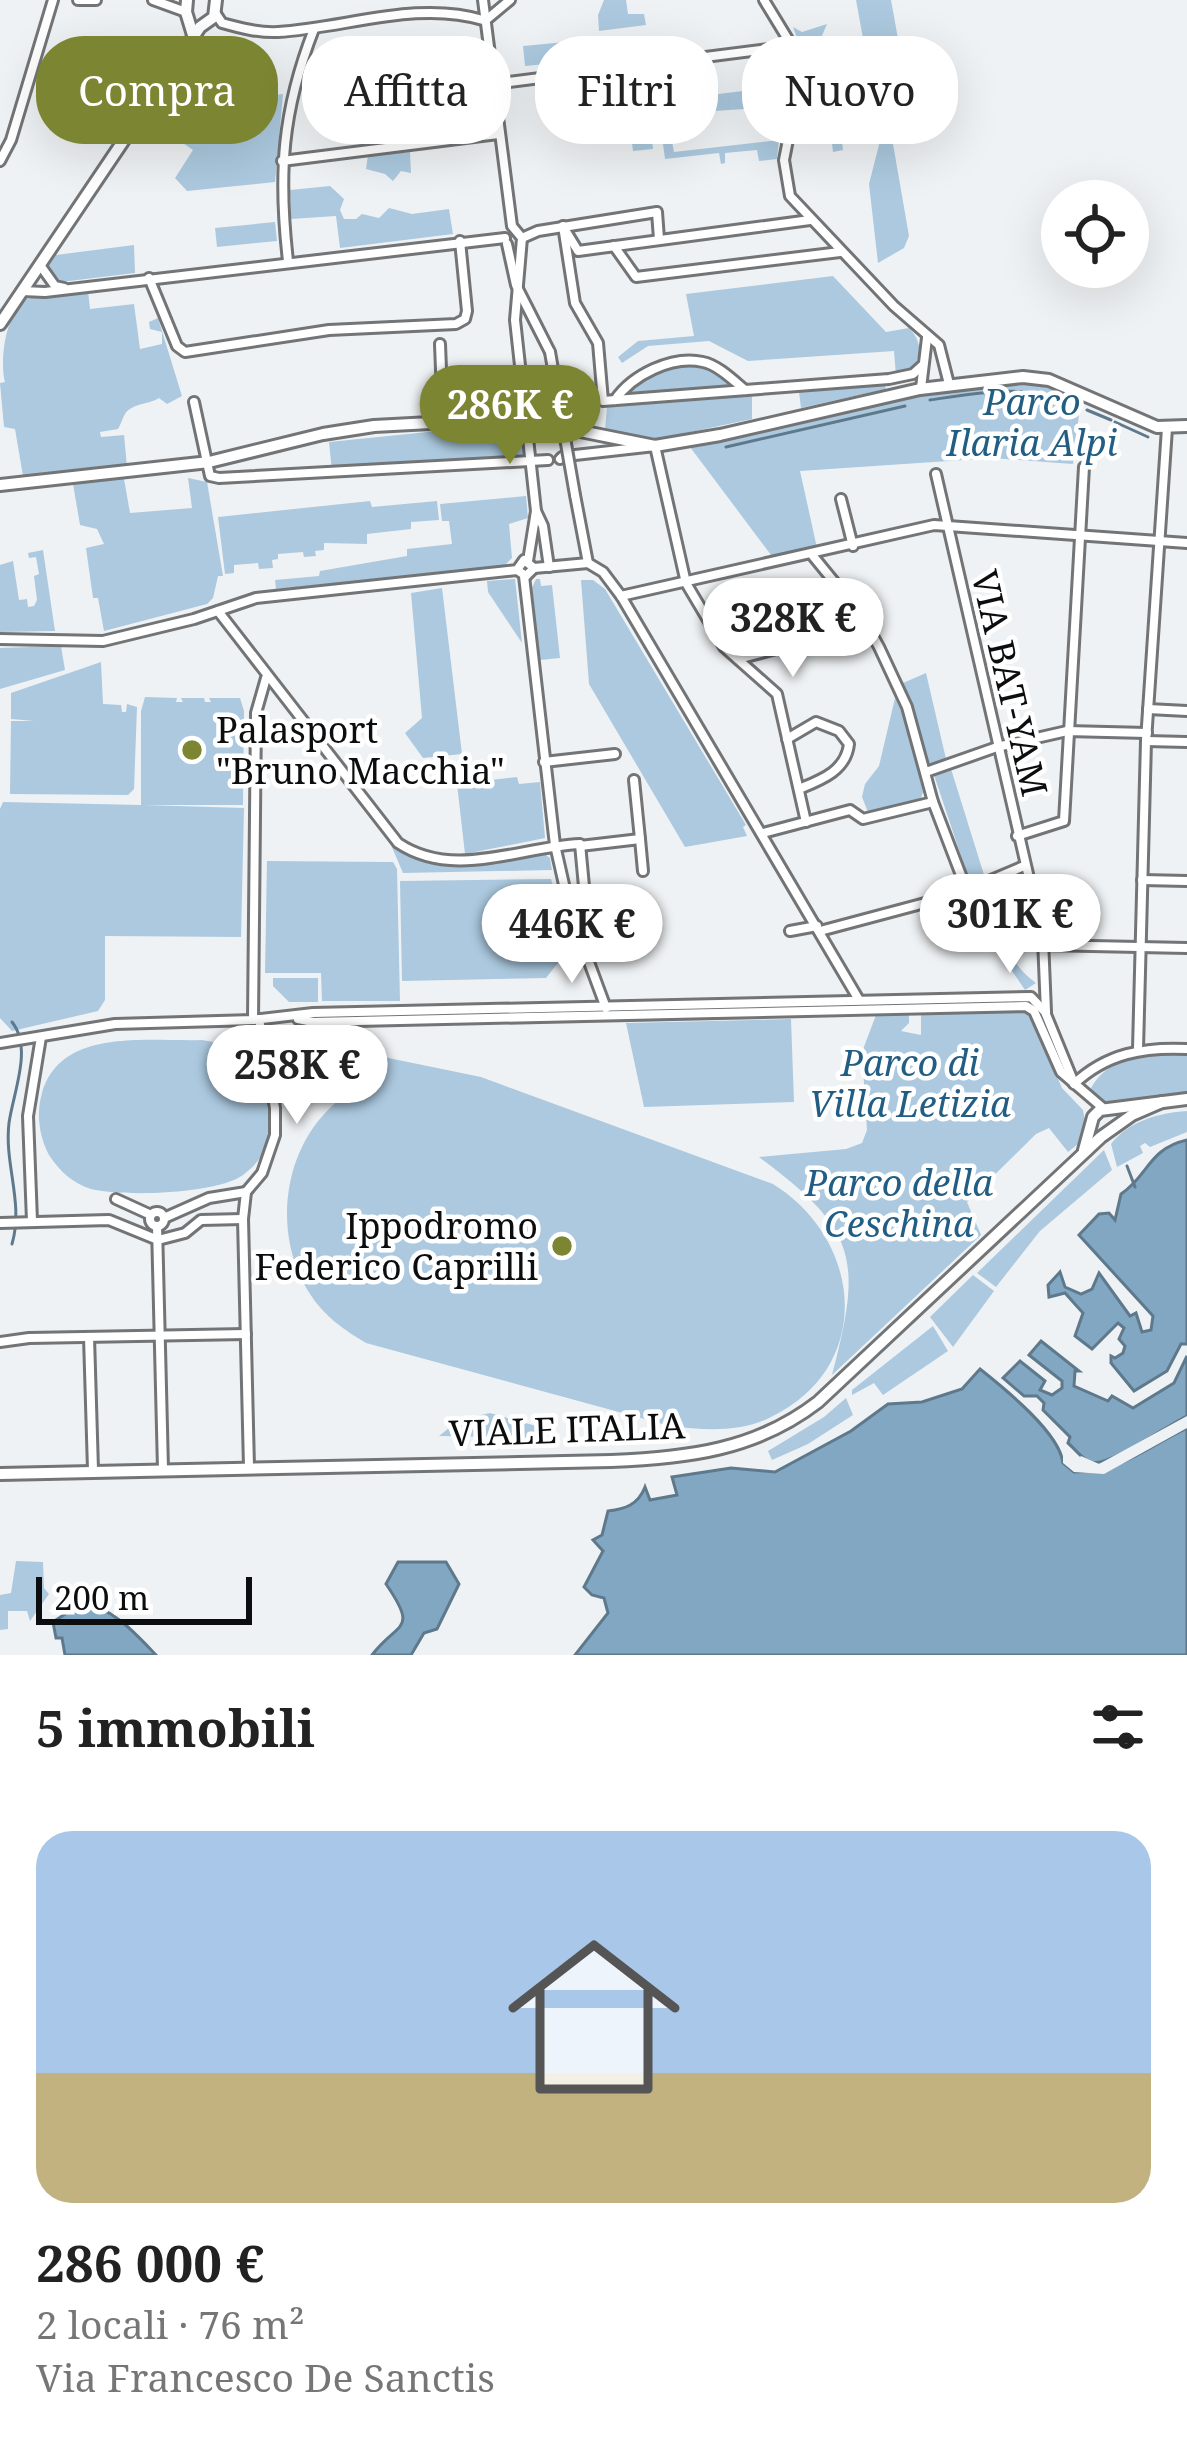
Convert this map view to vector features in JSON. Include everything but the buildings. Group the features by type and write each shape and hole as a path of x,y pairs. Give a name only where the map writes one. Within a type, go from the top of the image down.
{"main road":[{"path":"194,36 217,5"},
{"path":"186,7 203,23"},
{"path":"0,324 122,144"},
{"path":"0,485 209,462 339,431 442,421 526,418 655,446 920,388 1000,378 1044,378 1167,428 1187,426"},
{"name":"VIALE ITALIA","path":"1107,1109 1187,1099"},
{"name":"VIALE ITALIA","path":"0,1471 632,1460 739,1445 775,1430 818,1402 1111,1130 1162,1102"},
{"path":"1107,1109 1115,1115 1111,1130 1093,1121 1107,1109"},
{"name":"VIALE ITALIA","path":"1079,1158 1093,1121"}],"street":[{"path":"0,161 57,0"},
{"path":"78,0 96,0"},
{"path":"483,0 486,36"},
{"path":"484,21 510,0"},
{"path":"764,0 786,36"},
{"path":"156,1 186,7"},
{"path":"217,5 222,23 262,32 427,8 460,11 484,21"},
{"path":"288,261 282,161 289,102 314,27"},
{"path":"511,82 742,52"},
{"path":"282,161 418,144"},
{"path":"499,144 526,418 554,458"},
{"path":"786,144 784,173 792,200 938,345 949,384"},
{"path":"22,291 460,241 508,237 521,241 563,226 657,212 659,239"},
{"path":"563,226 578,251 812,220"},
{"path":"563,226 574,303 598,343 602,399 889,379 921,368"},
{"path":"508,237 521,241"},
{"path":"149,278 182,351 329,331 459,323 467,311 460,241"},
{"path":"521,241 521,274 516,286 550,352 588,563"},
{"path":"614,246 636,277 841,252"},
{"path":"40,265 60,287"},
{"path":"30,280 60,287"},
{"path":"920,388 927,337"},
{"path":"440,344 442,421"},
{"path":"615,400 649,370 698,361 745,390"},
{"path":"889,379 898,393 921,368"},
{"path":"194,402 211,476 219,478 554,458 655,446 686,583 721,642 777,694 806,822"},
{"path":"1138,1049 1148,709 1167,428"},
{"path":"0,639 103,640 256,598 532,574 536,511 554,458"},
{"path":"1017,836 1064,821 1084,467"},
{"name":"VIA BAT-YAM","path":"936,474 1043,945 1046,1012"},
{"path":"842,499 853,546"},
{"path":"536,511 549,567"},
{"path":"621,596 946,526 1187,543"},
{"path":"812,556 871,630 907,707 933,802 964,883"},
{"path":"531,564 588,563 606,575 861,1005"},
{"path":"520,573 555,845 570,911 606,1012"},
{"path":"218,611 398,843 435,861 451,862 555,845 640,839"},
{"path":"737,660 795,644"},
{"path":"249,1467 243,1219 246,1192 262,1173 274,1136 275,1108 256,1019 256,712 266,678"},
{"path":"1148,709 1187,711"},
{"path":"788,739 816,722 839,731 849,744 847,758 839,767 799,789"},
{"path":"926,772 997,747 1067,730 1187,742"},
{"path":"544,762 615,754"},
{"path":"634,780 643,872"},
{"path":"762,833 850,811 863,819 933,802"},
{"path":"580,846 585,898"},
{"path":"964,883 977,886 1024,866"},
{"path":"1142,880 1187,881"},
{"path":"790,931 819,929 955,895 964,883"},
{"path":"1043,945 1187,949"},
{"path":"1031,997 1046,974"},
{"path":"590,1012 594,981"},
{"path":"0,1043 115,1024 291,1017 313,1022 1031,997 1046,1012 1074,1084"},
{"path":"861,1005 1031,1007 1061,1072 1084,1096 1093,1121"},
{"path":"28,1222 28,1110 36,1038"},
{"path":"1074,1084 1138,1049 1187,1049"},
{"path":"1084,1096 1107,1109"},
{"path":"160,1222 209,1198 246,1192"},
{"path":"116,1199 151,1215 157,1212 160,1222 163,1469"},
{"path":"4,1222 109,1220 158,1240 185,1234 201,1220 243,1219"},
{"path":"0,1342 246,1334"},
{"path":"89,1337 93,1469"}],"green space":[{"path":"604,0 626,0 628,14 644,14 646,25 599,31"},
{"path":"856,0 891,0 898,36 863,36"},
{"path":"827,24 822,36 796,36 793,27 802,32"},
{"path":"535,45 535,65 525,66 523,46"},
{"path":"742,91 742,109 718,111 718,94"},
{"path":"283,94 275,182 187,191 175,178 193,150 184,144 278,144 278,95"},
{"path":"632,144 652,144 653,149 633,151"},
{"path":"663,144 672,144 674,152 779,144 777,159 759,161 757,150 725,153 721,164 719,153 665,159"},
{"path":"879,144 893,144 909,236 904,248 878,263 869,184"},
{"path":"410,152 411,173 401,171 393,181 366,169 368,155"},
{"path":"330,186 344,199 340,210 344,219 362,214 379,218 389,208 412,214 449,209 453,234 340,248 336,216 291,219 290,190"},
{"path":"275,222 277,241 217,247 215,228"},
{"path":"134,245 135,273 61,282 48,267 56,255"},
{"path":"833,276 886,332 909,328 915,335 919,356 911,368 896,376 894,351 748,361 709,341 648,346 622,363 618,357 638,341 694,336 686,294"},
{"path":"88,290 90,309 134,304 140,349 162,344 162,332 150,329 149,322 158,318 182,396 167,404 159,398 137,406 128,410 118,429 100,432 101,437 124,435 127,467 23,476 15,429 4,427 0,383 5,382 8,328 25,299"},
{"path":"703,363 733,386 626,396 652,372"},
{"name":"Parco Ilaria Alpi","path":"1018,381 1053,386 1081,398 1073,464 993,458 800,471 817,548 774,559 690,447 917,395"},
{"path":"884,383 886,389 801,408 799,392"},
{"path":"752,396 752,419 658,439 605,429 607,407"},
{"path":"467,428 521,428 524,455 332,471 329,442"},
{"path":"188,478 207,482 223,576 218,576 213,598 207,604 104,631 98,598 93,598 86,548 104,544 97,529 80,525 73,484 124,479 130,513 192,508"},
{"path":"526,496 528,518 509,524 512,558 503,567 276,589 275,580 319,576 320,571 407,556 407,549 452,544 449,521 442,521 440,504"},
{"path":"370,501 372,507 437,501 439,520 367,534 367,544 324,543 324,550 315,551 316,556 278,554 272,560 273,568 259,569 258,563 234,565 234,573 225,574 218,517"},
{"path":"43,550 55,631 0,632 0,565 13,561 19,600 27,599 28,607 34,606 34,576 39,574 36,557 29,558 28,553"},
{"path":"515,579 522,643 488,592 487,581"},
{"path":"536,579 541,586 552,585 560,658 540,660 532,588"},
{"path":"581,580 593,580 605,589 746,825 747,836 685,847 589,684"},
{"path":"442,588 462,754 423,758 405,733 422,718 411,593"},
{"path":"61,646 65,670 0,689 0,648"},
{"path":"101,662 103,704 121,705 122,712 127,704 137,707 134,789 128,795 10,794 11,721 34,721 11,719 11,693"},
{"path":"926,673 946,759 929,765 903,683"},
{"path":"145,697 177,698 176,702 183,702 181,698 211,702 209,698 240,698 244,711 243,805 144,805 244,808 241,937 105,936 105,1000 98,1011 12,1031 0,1018 0,809 3,802 141,805"},
{"path":"895,698 923,792 921,798 868,812 862,797 865,784 879,766"},
{"path":"951,769 985,878 971,886 934,775"},
{"path":"517,777 519,784 540,782 545,838 465,854 457,784"},
{"path":"391,845 410,856 447,865 543,853 550,858 552,870 403,873"},
{"path":"267,861 393,862 397,869 400,1001 322,1001 321,973 265,973"},
{"path":"551,879 571,946 546,978 402,981 400,881"},
{"path":"990,890 994,902 988,908 1000,940 1036,983 1025,990 975,917 969,897"},
{"path":"273,978 318,978 318,1002 289,1002 273,986"},
{"name":"Parco della Ceschina","path":"1029,1011 1062,1088 1083,1110 1083,1140 1068,1152 1049,1128 1036,1134 967,1202 981,1235 832,1375 847,1302 844,1249 816,1205 759,1157 846,1149 862,1143 867,1130 862,1052 876,1015 909,1015 901,1031 921,1035 921,1015"},
{"path":"791,1019 794,1102 644,1107 626,1023"},
{"name":"Ippodromo Federico Caprilli","path":"291,1038 481,1077 773,1184 803,1208 825,1237 839,1269 845,1303 841,1336 828,1367 805,1395 771,1417 734,1428 696,1429 670,1426 366,1343 335,1322 310,1294 291,1249 287,1225 292,1176 311,1131 336,1102 371,1080 286,1062"},
{"path":"202,1040 245,1058 269,1094 270,1137 261,1157 243,1175 192,1190 125,1193 85,1187 57,1166 43,1140 39,1109 52,1072 67,1057 109,1042"},
{"path":"1152,1052 1187,1053 1187,1093 1119,1104 1097,1102 1091,1088 1103,1073 1124,1060"},
{"path":"1187,1111 1187,1132 1150,1147 1145,1143 1140,1146 1143,1153 1117,1167 1111,1144 1126,1129 1155,1116"},
{"path":"1104,1150 1112,1170 1040,1231 996,1287 977,1273"},
{"path":"973,1275 994,1291 953,1347 930,1317"},
{"path":"933,1326 948,1351 883,1395 874,1383 852,1395 852,1390"},
{"path":"846,1398 853,1415 772,1460 768,1451"},
{"path":"490,1413 536,1426 545,1438 439,1436 459,1420"},
{"path":"16,1561 43,1562 44,1588 49,1594 30,1621 27,1611 8,1611 8,1629 0,1630 0,1595 11,1593"}],"shaded area":[{"path":"1187,1140 1187,1344 1181,1344 1167,1371 1134,1391 1111,1363 1111,1356 1123,1353 1125,1346 1119,1339 1124,1328 1118,1323 1092,1349 1075,1336 1083,1313 1065,1293 1049,1297 1048,1285 1060,1272 1065,1287 1081,1294 1092,1289 1099,1273 1130,1316 1136,1313 1142,1332 1151,1330 1153,1316 1079,1235 1099,1214 1109,1213 1115,1220 1121,1194 1156,1156"},
{"path":"1041,1341 1079,1371 1075,1371 1074,1386 1108,1401 1112,1396 1133,1408 1174,1383 1187,1356 1187,1416 1110,1459 1087,1461 1068,1443 1070,1437 1043,1410 1044,1403 1037,1396 1024,1396 1003,1378 1020,1361 1045,1381 1040,1390 1052,1395 1062,1388 1062,1381 1029,1355"},
{"path":"980,1369 1042,1425 1063,1463 1074,1472 1120,1463 1187,1428 1187,1655 575,1655 608,1613 604,1598 584,1587 603,1551 593,1540 602,1535 608,1511 630,1505 645,1487 650,1500 677,1495 672,1477 731,1468 775,1472 851,1431 888,1404 922,1402 962,1389"},
{"path":"398,1562 446,1562 459,1584 437,1629 424,1633 411,1655 372,1655 403,1619 386,1584"},
{"path":"82,1603 113,1615 156,1655 65,1655 53,1622"}],"pier":[{"path":"1187,1416 1187,1428 1104,1474 1074,1472 1063,1463 1063,1455 1076,1466 1085,1466 1077,1460 1081,1456 1099,1464"}],"waterway":[{"path":"930,400 1024,392 1080,406"},
{"path":"726,447 905,406"},
{"path":"1087,410 1111,420"},
{"path":"1115,422 1148,437"},
{"path":"12,1022 21,1045 8,1138 16,1214 12,1244"},
{"path":"1127,1166 1135,1187"}],"place":[{"name":"Palasport \"Bruno Macchia\"","path":"192,750"},
{"name":"Ippodromo Federico Caprilli","path":"562,1246"}],"park label":[{"name":"Parco di Villa Letizia","path":"910,1082"}]}
